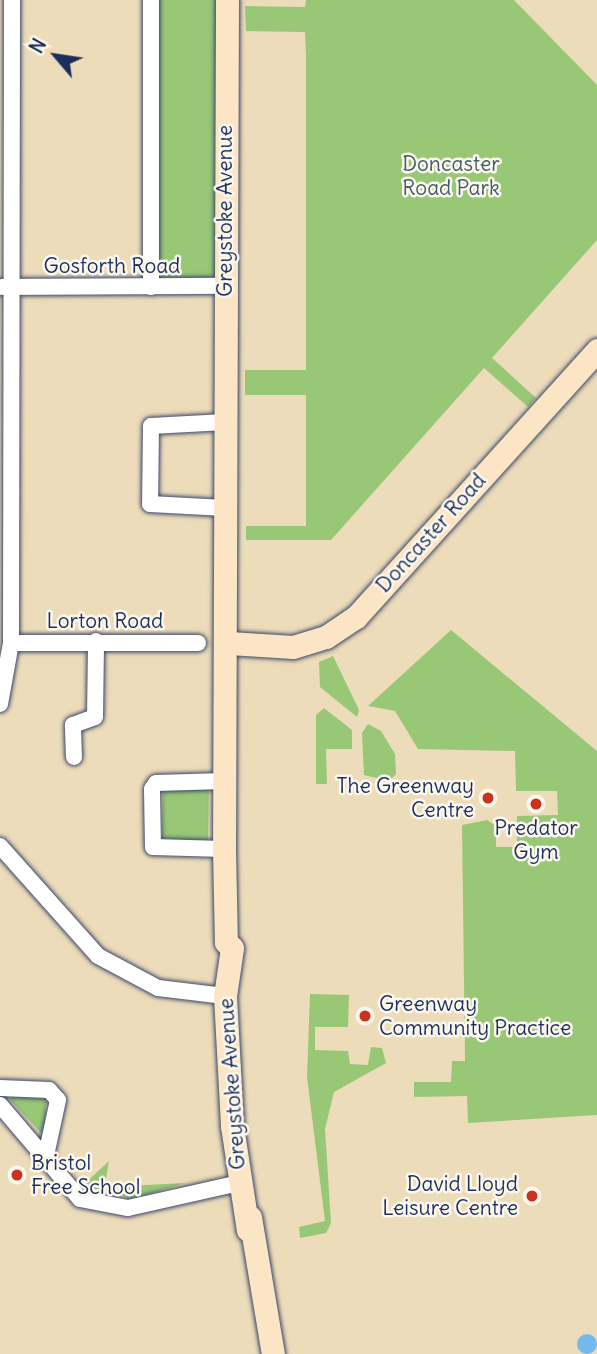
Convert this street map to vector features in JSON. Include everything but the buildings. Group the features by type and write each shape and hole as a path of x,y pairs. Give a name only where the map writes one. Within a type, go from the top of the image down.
{"street":[{"path":"0,704 11,643 6,499 5,287 12,0"},
{"path":"151,0 151,287"},
{"name":"Greystoke Avenue","path":"227,0 225,508 229,643 224,781 225,996 241,1194 273,1354"},
{"name":"Gosforth Road","path":"5,287 225,286"},
{"name":"Doncaster Road","path":"229,643 293,647 326,637 356,617 597,349"},
{"path":"225,422 151,426 150,504 225,508"},
{"path":"74,757 73,725 95,717 96,641"},
{"name":"Lorton Road","path":"11,643 198,643"},
{"path":"224,781 156,783 152,789 153,847 224,849"},
{"path":"0,846 98,956 158,988 225,996"},
{"path":"0,1088 49,1090 58,1100 44,1160"},
{"path":"0,1105 44,1160 80,1199 116,1208 241,1194"}],"green space":[{"path":"158,0 217,0 217,282 158,282"},
{"name":"Doncaster Road Park","path":"306,0 514,0 597,85 597,240 492,358 536,398 528,407 484,368 331,540 246,540 246,526 306,526 306,395 245,395 245,370 306,370 306,56 305,32 246,31 245,6 305,7"},
{"path":"451,630 597,751 597,1115 468,1123 467,1096 414,1097 414,1082 451,1082 452,1061 465,1061 462,825 487,820 496,826 496,847 517,847 517,816 558,815 557,791 516,791 515,751 418,749 395,711 368,706"},
{"path":"333,656 359,710 357,717 320,687 319,662"},
{"path":"324,708 352,730 352,749 326,749 327,784 316,784 316,715"},
{"path":"368,724 381,731 395,754 396,774 389,781 364,775 362,733"},
{"path":"209,786 208,843 162,838 163,789"},
{"path":"310,994 349,995 348,1027 315,1027 315,1050 348,1051 350,1064 368,1065 371,1047 382,1048 386,1063 334,1092 325,1129 331,1223 326,1233 300,1238 299,1227 325,1221 307,1077"},
{"path":"12,1096 46,1098 45,1137 10,1100"},
{"path":"109,1161 104,1190 81,1187"},
{"path":"185,1183 130,1200 122,1195 127,1186"}],"water":[{"path":"587,1334 594,1337 597,1344 594,1351 587,1354 580,1351 577,1344 580,1337"}],"place":[{"name":"The Greenway Centre","path":"488,798"},
{"name":"Predator Gym","path":"536,804"},
{"name":"Greenway Community Practice","path":"365,1016"},
{"name":"Bristol Free School","path":"17,1175"},
{"name":"David Lloyd Leisure Centre","path":"532,1196"}]}
